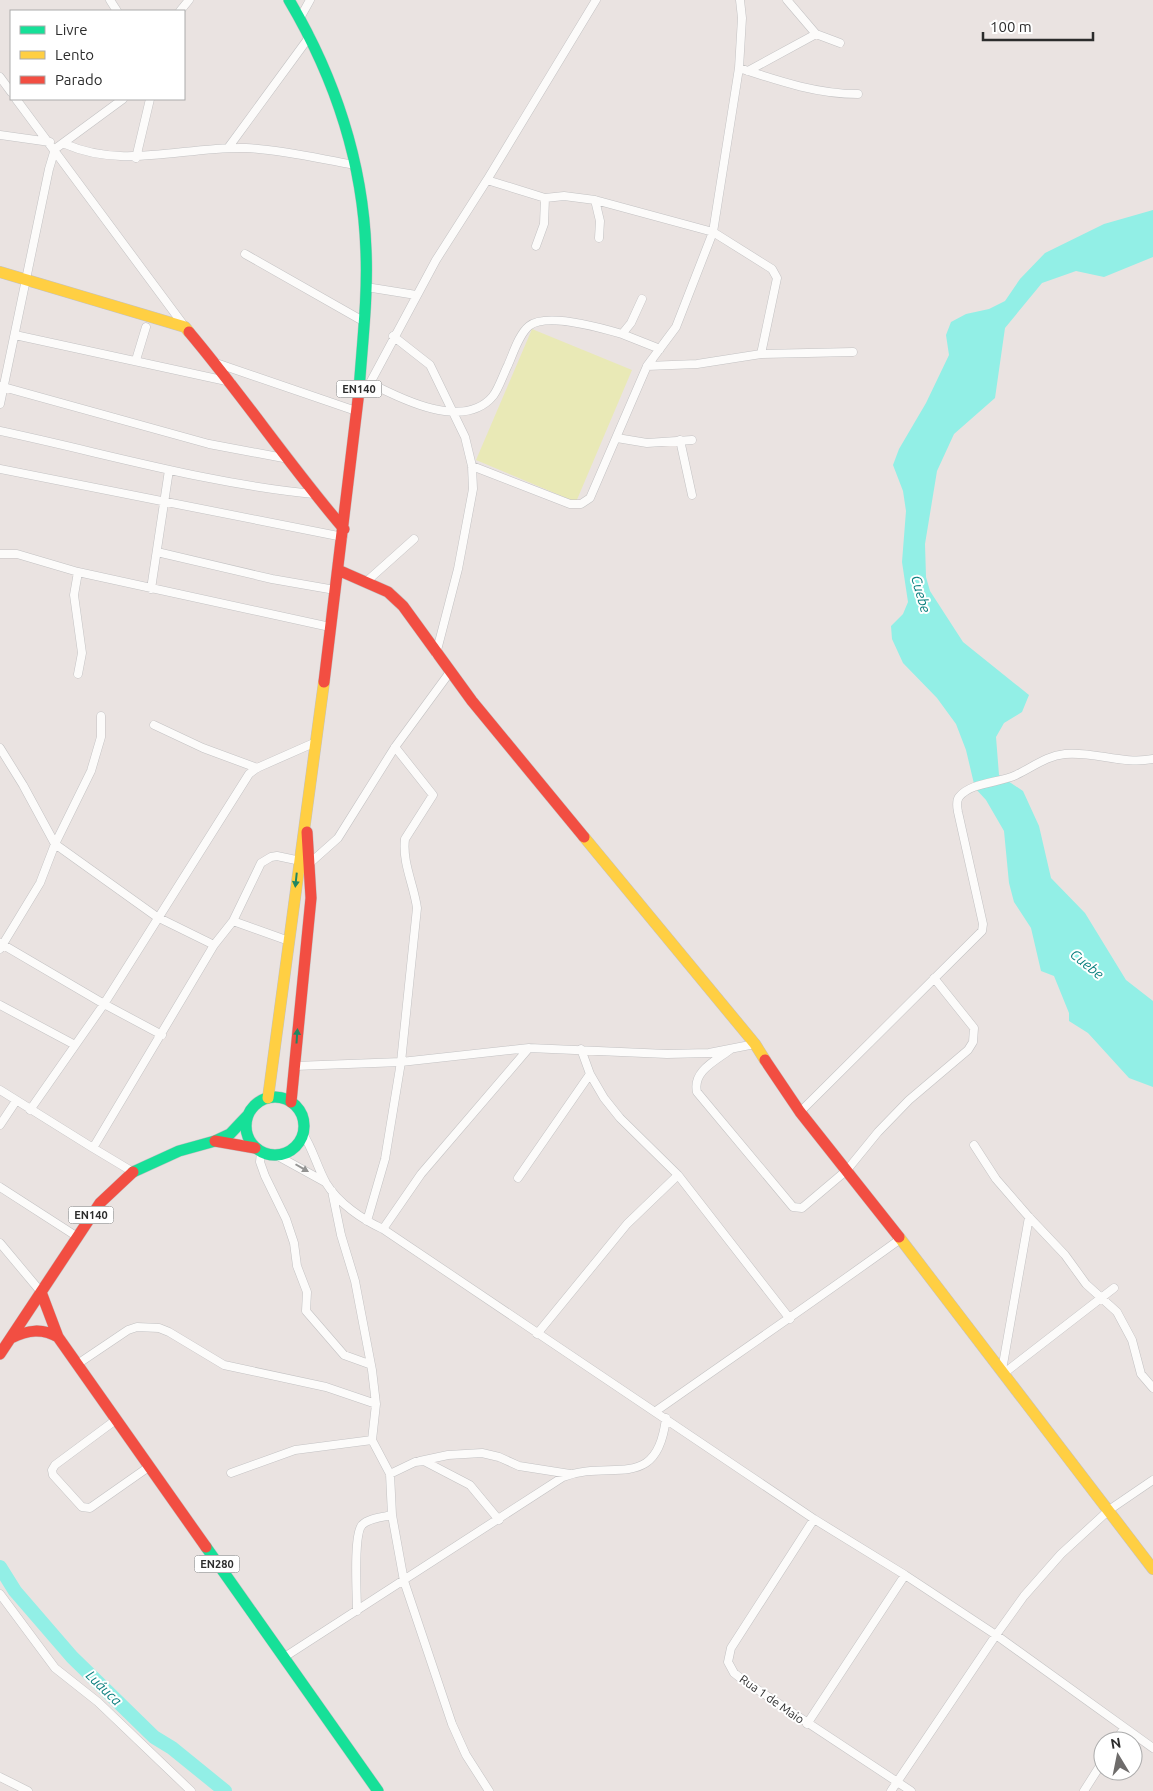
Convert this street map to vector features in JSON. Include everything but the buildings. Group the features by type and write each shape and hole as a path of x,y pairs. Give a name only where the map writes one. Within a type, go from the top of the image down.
{"main road":[{"name":"EN140","path":"0,1354 100,1202 133,1172 179,1151 215,1141 230,1134 260,1102 268,1098 298,860 317,742 330,627 344,533 356,411 359,398 362,321 366,287 366,250 356,165 330,81 310,36 289,0"},
{"path":"0,272 185,326 231,382 344,533"},
{"path":"338,570 367,581 388,592 403,606 450,672 755,1044 800,1112 847,1170 1153,1569"},
{"name":"EN140","path":"291,1102 300,991 311,898 306,815"},
{"path":"268,1098 284,1099 291,1102 302,1116 303,1134 293,1149 276,1155"},
{"path":"248,1115 246,1127 248,1138 258,1150"},
{"name":"EN140","path":"215,1141 247,1144 258,1150 276,1155"},
{"name":"EN280","path":"41,1292 58,1337 79,1364 283,1658 378,1791"},
{"path":"11,1338 34,1330 50,1332 58,1337"}],"street":[{"path":"181,10 189,0"},
{"path":"300,18 310,0"},
{"path":"359,398 370,383 416,295 488,180 596,0"},
{"path":"472,466 570,504 581,504 590,498 618,438 647,366 676,327 713,232 740,68 742,18 740,0"},
{"path":"787,0 816,34 840,43"},
{"path":"748,71 816,34"},
{"path":"228,148 310,36"},
{"path":"740,68 806,88 836,94 858,94"},
{"path":"0,77 10,91"},
{"path":"17,100 50,142 185,326"},
{"path":"0,404 2,387 28,280 49,169 55,149 65,144 123,100"},
{"path":"136,158 150,100"},
{"path":"0,135 50,142"},
{"path":"65,144 82,151 136,158 228,148 269,150 356,165"},
{"path":"488,180 545,198 564,196 595,200 713,232 776,273 770,316 761,354"},
{"path":"536,246 544,224 545,198"},
{"path":"595,200 600,221 599,238"},
{"path":"245,254 362,321"},
{"path":"366,287 416,295"},
{"path":"622,334 630,324 642,300"},
{"path":"370,383 394,396 452,413 474,410 492,396 529,326 545,319 604,328 660,349"},
{"path":"136,360 146,327"},
{"path":"15,335 231,382"},
{"path":"393,336 430,365 452,413 466,437 472,466 473,489 458,570 436,654"},
{"path":"647,366 697,364 761,354 853,352"},
{"path":"216,363 356,411"},
{"path":"2,387 209,444 289,459"},
{"path":"0,431 169,470 277,490 314,494"},
{"path":"618,438 647,443 692,440"},
{"path":"680,440 692,496"},
{"path":"0,468 164,502 344,533"},
{"path":"151,589 169,470"},
{"path":"367,581 414,539"},
{"path":"157,552 272,579 335,590"},
{"path":"0,554 17,554 78,572 330,627"},
{"path":"78,572 74,595 82,653 78,674"},
{"path":"93,1148 214,945 233,921 261,863 277,856 310,863 338,838 395,747 450,672"},
{"path":"101,716 101,737 91,771 55,844 40,884 1,945 162,1035"},
{"path":"154,725 204,748 257,768"},
{"path":"30,1110 104,1004 157,917 249,774 257,768 317,742"},
{"path":"367,1222 385,1159 401,1062 417,908 410,884 404,839 433,795 395,747"},
{"path":"0,748 23,785 55,844 157,917 214,945"},
{"path":"800,1112 982,931 983,924 958,812 957,802 960,796 971,789 1016,775 1033,765 1057,755 1074,754 1135,761 1153,759"},
{"path":"233,921 289,941"},
{"path":"731,1049 700,1073 695,1084 697,1092 793,1207 802,1208 847,1170 878,1132 910,1100 968,1050 973,1042 974,1028 934,978"},
{"path":"0,1005 75,1045"},
{"path":"294,1066 401,1062 529,1048 581,1049 636,1054 709,1053 755,1044"},
{"path":"384,1229 421,1174 529,1048"},
{"path":"581,1049 590,1074 604,1098 620,1118 678,1174 790,1319"},
{"path":"518,1178 590,1074"},
{"path":"0,1090 133,1172"},
{"path":"0,1125 16,1101"},
{"path":"303,1134 313,1149 327,1184 367,1222 384,1229 537,1334 656,1411 814,1519 905,1575 996,1635 1153,1748"},
{"path":"974,1145 996,1179 1066,1255 1086,1284 1100,1299 1117,1312 1125,1324 1141,1374 1153,1388"},
{"path":"258,1150 265,1176 286,1219 294,1243 297,1266 307,1292 306,1311 344,1355 369,1364"},
{"path":"276,1155 327,1184"},
{"path":"537,1334 627,1224 678,1174"},
{"path":"0,1187 76,1236"},
{"path":"332,1190 341,1235 355,1281 376,1404 372,1440 390,1474 392,1515 404,1581 452,1724 466,1755 489,1791"},
{"path":"1002,1372 1029,1217"},
{"path":"656,1411 712,1369 790,1319 899,1240"},
{"path":"0,1243 41,1292"},
{"path":"1002,1372 1114,1288"},
{"path":"79,1364 128,1330 159,1328 224,1365 326,1387 376,1404"},
{"path":"390,1474 420,1461 448,1455 482,1453 499,1457 519,1466 550,1469 570,1474 640,1467 650,1461 661,1445 666,1418"},
{"path":"117,1419 55,1465 52,1470 53,1475 82,1507 90,1508 150,1466"},
{"path":"231,1473 295,1450 372,1440"},
{"path":"420,1461 470,1485 499,1520"},
{"path":"283,1658 570,1474"},
{"path":"891,1791 1024,1596 1061,1554 1108,1510 1153,1480"},
{"path":"357,1611 356,1567 360,1528 366,1522 392,1515"},
{"name":"Rua 1 de Maio","path":"814,1519 731,1648 728,1662 734,1673 807,1724 911,1791"},
{"path":"807,1724 905,1575"},
{"path":"0,1594 55,1668 98,1702 191,1791"},
{"path":"0,1777 28,1791"},
{"path":"1084,1791 1093,1777"}],"green space":[{"path":"532,329 632,370 576,502 476,460"}],"water":[{"name":"Cuebe","path":"1153,210 1153,257 1104,277 1076,271 1042,283 1005,328 995,398 954,434 937,471 925,544 926,577 930,591 963,642 1029,695 1022,712 1004,723 996,737 999,775 1023,791 1039,826 1051,878 1085,913 1126,980 1153,1001 1153,1087 1129,1078 1088,1033 1069,1021 1069,1013 1054,976 1041,971 1031,928 1014,902 1009,883 1004,831 986,800 975,788 966,750 956,724 937,698 903,663 892,639 891,626 903,614 908,602 902,562 906,511 903,491 893,465 899,449 926,403 949,355 946,335 951,322 966,314 989,309 1005,301 1020,279 1045,253 1104,224"}],"waterway":[{"name":"Luáuca","path":"0,1567 15,1591 72,1657 154,1737 172,1748 225,1791"}],"traffic: fast":[{"path":"289,0 320,59 332,89 343,121 359,185 366,251 365,304 359,391"},
{"path":"275,1097 286,1099 299,1110 304,1126 302,1137 291,1150 275,1155 264,1153 251,1142 246,1126 248,1115 259,1102 275,1097"},
{"path":"133,1172 179,1151 215,1141 230,1134 248,1115"},
{"path":"206,1547 378,1791"}],"traffic: slow":[{"path":"0,272 185,327 189,332"},
{"path":"268,1098 324,682"},
{"path":"584,837 755,1044 765,1060"},
{"path":"899,1237 1153,1569"}],"traffic: jam":[{"path":"189,332 344,529"},
{"path":"324,682 359,391"},
{"path":"338,570 388,592 403,606 472,701 584,837"},
{"path":"291,1102 311,898 307,832"},
{"path":"765,1060 800,1112 899,1237"},
{"path":"215,1141 255,1148"},
{"path":"0,1354 100,1203 133,1172"},
{"path":"41,1292 58,1337 206,1547"},
{"path":"11,1338 35,1331 46,1332 58,1337"}]}
